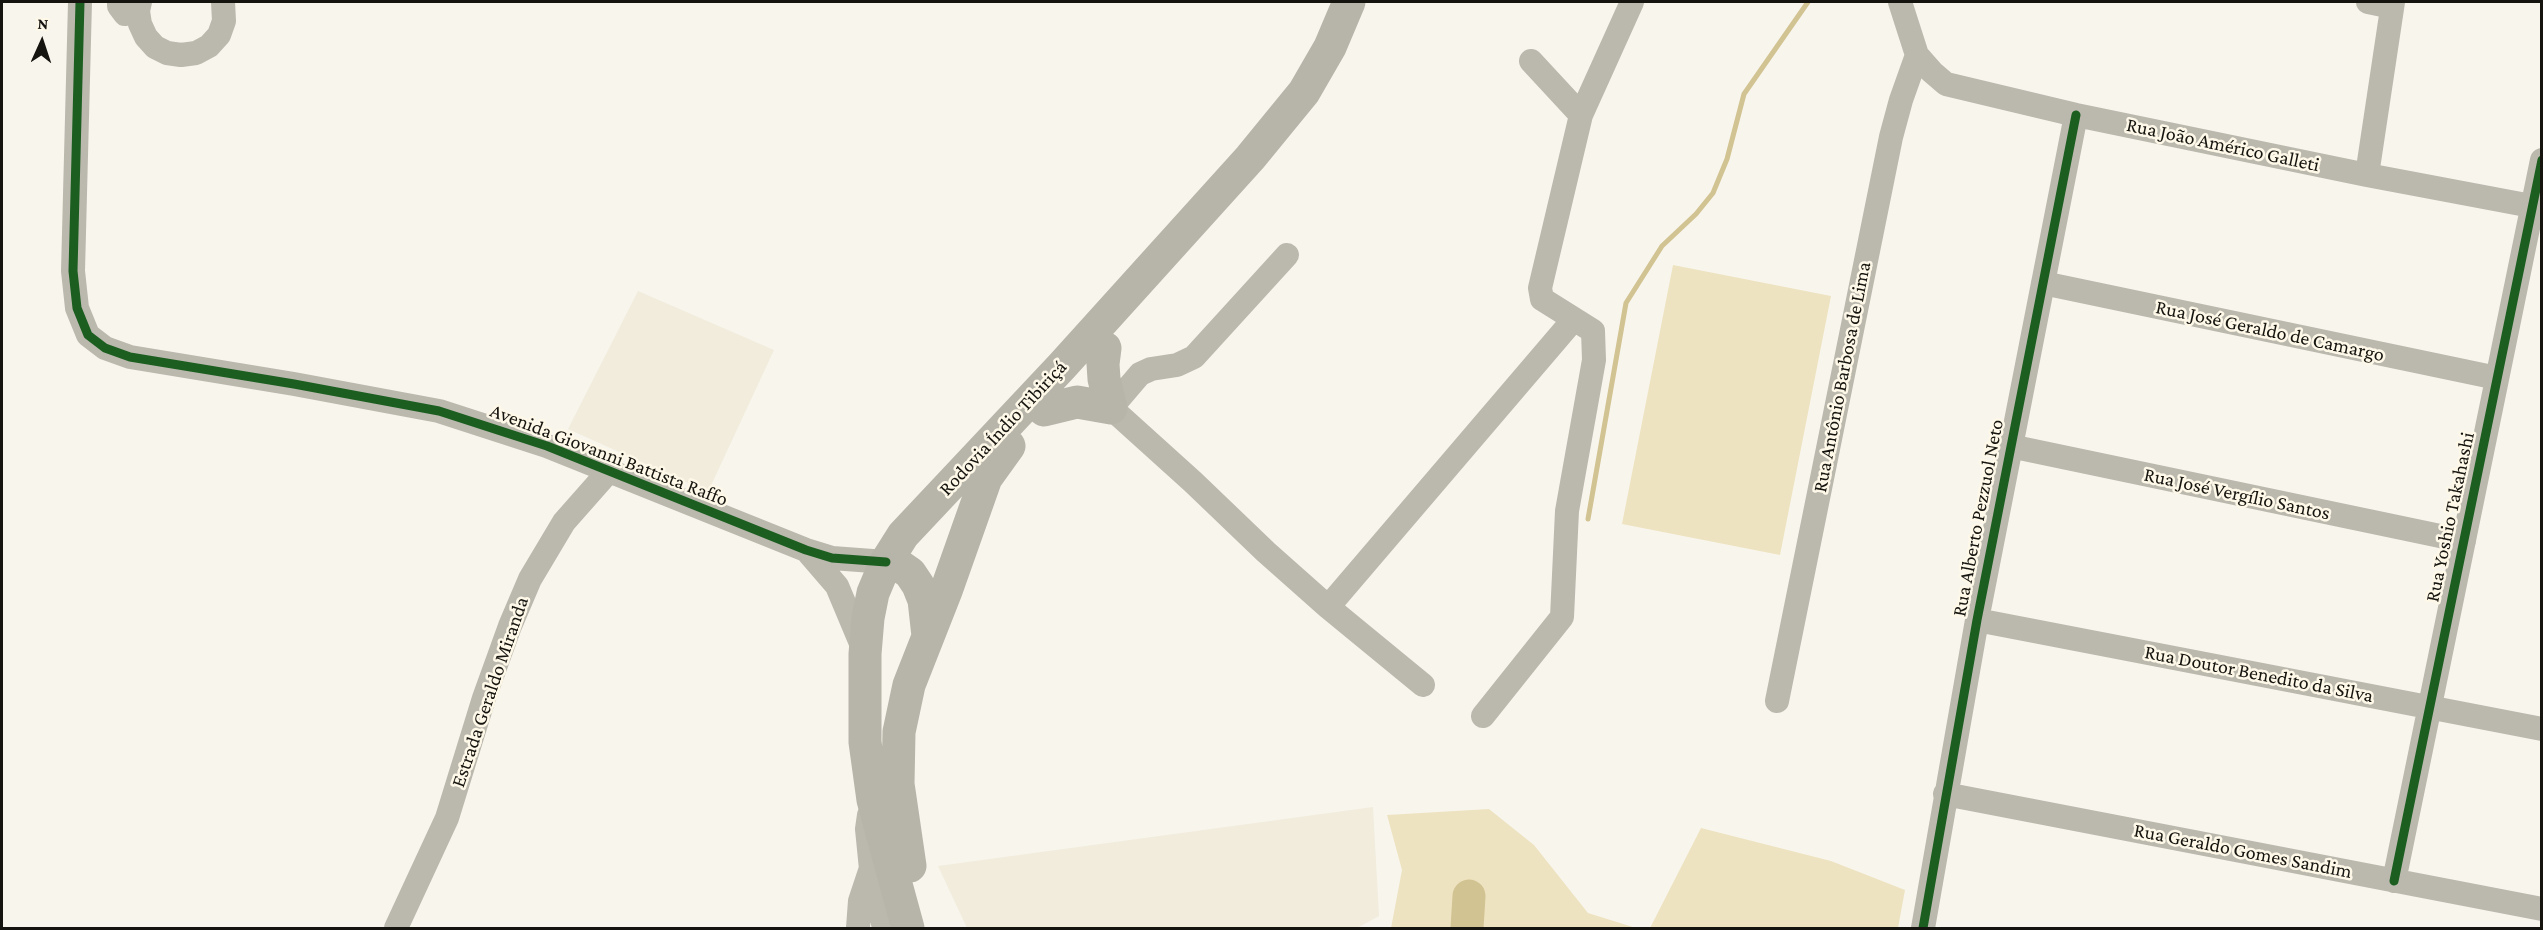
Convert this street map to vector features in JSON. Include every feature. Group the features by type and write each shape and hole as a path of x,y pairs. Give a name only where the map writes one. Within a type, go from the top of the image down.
{"highway":[{"name":"Rodovia Índio Tibiriçá","path":"908,928 871,792 865,742 865,654 873,593 886,562 903,535 1062,366 1250,158 1304,92 1330,47 1349,2"},
{"name":"Rodovia Índio Tibiriçá","path":"927,928 915,892 906,846 898,783 899,732 909,685 986,478 1000,456 1105,348 1236,202 1302,123 1329,85 1353,38 1365,2"},
{"path":"1044,410 1077,402 1111,408 1104,378 1105,348"},
{"path":"886,562 897,564 904,569 918,585 924,600 928,638"}],"street":[{"name":"Avenida Giovanni Battista Raffo","path":"80,2 73,271 77,308 88,335 105,348 130,357 439,411 547,446 806,550 832,558 886,562"},
{"path":"132,5 146,37 167,53 181,55 202,50 219,35 224,21 223,2"},
{"path":"1483,716 1562,617 1567,511 1594,360 1593,331 1542,299 1540,288 1581,115 1632,2"},
{"path":"1901,2 1917,55"},
{"path":"2367,175 2393,4 2368,2"},
{"name":"Rua João Américo Galleti","path":"1917,55 1946,84 2076,115 2367,175 2537,207"},
{"name":"Rua Antônio Barbosa de Lima","path":"1777,701 1891,137 1917,55"},
{"path":"1531,61 1581,115"},
{"name":"Rua Alberto Pezzuol Neto","path":"1923,928 1977,620 2076,115"},
{"name":"Rua Yoshio Takahashi","path":"2394,881 2497,378 2537,207 2541,160"},
{"path":"1287,255 1194,357 1177,365 1151,369 1140,374 1111,408 1328,607 1424,685"},
{"name":"Rua José Geraldo de Camargo","path":"2043,283 2497,378"},
{"path":"1328,607 1574,319"},
{"name":"Rua José Vergílio Santos","path":"2010,447 2464,541"},
{"name":"Estrada Geraldo Miranda","path":"396,928 447,818 484,698 530,579 564,522 609,471"},
{"name":"Avenida Giovanni Battista Raffo","path":"806,550 837,586 865,654"},
{"name":"Rua Doutor Benedito da Silva","path":"1977,620 2541,729"},
{"path":"871,792 867,829 871,869 884,928"},
{"name":"Rua Geraldo Gomes Sandim","path":"1945,794 2541,909"},
{"path":"858,928 860,901 871,869"}],"shaded area":[{"path":"1673,265 1831,296 1780,555 1622,524"},
{"path":"638,291 774,350 708,492 568,429"},
{"path":"1373,807 1379,916 1357,928 967,928 938,866"},
{"path":"1489,809 1534,845 1588,913 1636,928 1391,928 1402,870 1387,815"},
{"path":"1701,828 1831,861 1905,890 1898,928 1650,928"}],"waterway":[{"path":"1588,519 1626,303 1662,246 1696,214 1713,193 1727,159 1744,94 1808,2"},
{"path":"1467,928 1469,896"}],"cycle path":[{"path":"80,2 73,271 77,308 88,335 105,348 130,357 439,411 547,446 806,550 832,558 886,562"},
{"path":"1923,928 1977,620 2076,115"},
{"path":"2394,881 2542,160"}]}
